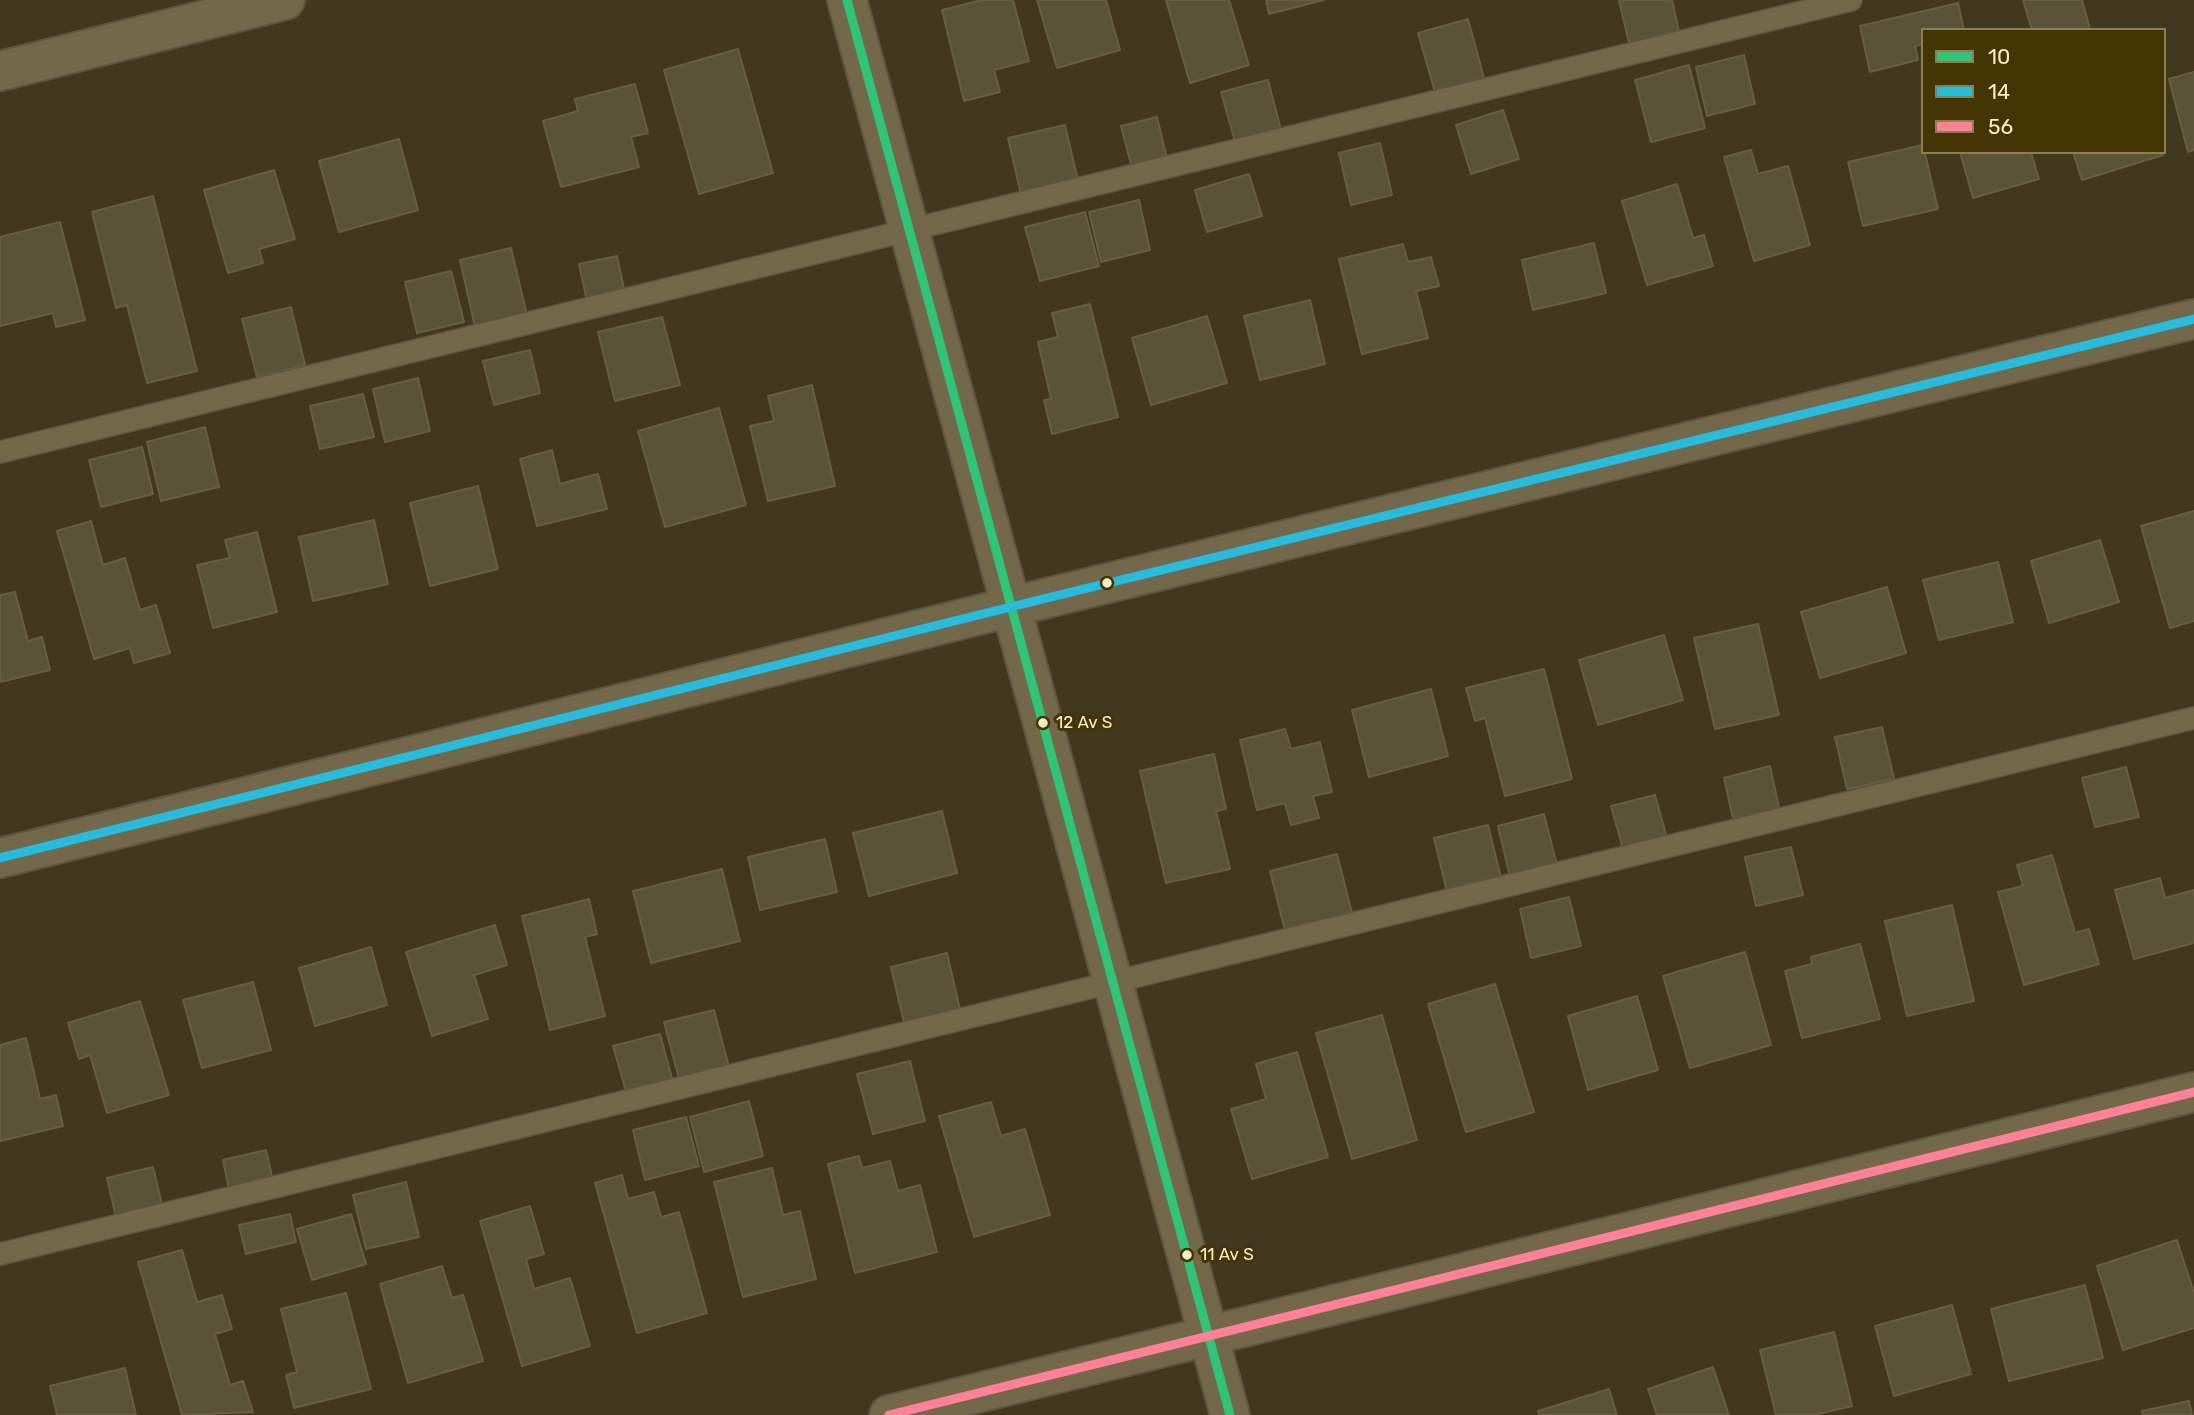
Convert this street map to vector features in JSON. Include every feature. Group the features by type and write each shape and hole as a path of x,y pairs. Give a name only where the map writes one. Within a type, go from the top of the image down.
{"street":[{"path":"0,71 285,0"},
{"path":"847,0 1230,1415"},
{"path":"0,858 1012,607 2194,319"},
{"path":"888,1415 2194,1092"}],"lane":[{"path":"0,452 1851,0"},
{"path":"0,1254 2194,718"}],"building":[{"path":"982,0 1013,0 1029,61 994,70 1000,92 964,101 942,10"},
{"path":"1037,0 1106,0 1120,50 1057,68"},
{"path":"1166,0 1229,0 1249,65 1190,83"},
{"path":"1266,0 1324,0 1269,14"},
{"path":"1619,0 1672,0 1679,32 1629,43"},
{"path":"2023,0 2082,0 2090,28 2031,28"},
{"path":"1958,3 1964,28 1921,28 1921,44 1915,46 1918,60 1870,72 1860,26"},
{"path":"1468,19 1484,78 1435,92 1418,33"},
{"path":"738,49 773,173 699,194 664,70"},
{"path":"1744,55 1755,104 1707,116 1696,67"},
{"path":"1689,65 1705,128 1651,142 1635,80"},
{"path":"2194,72 2194,150 2188,152 2169,79"},
{"path":"1268,80 1281,130 1235,142 1221,92"},
{"path":"635,84 648,133 631,137 639,167 561,187 543,121 578,111 575,99"},
{"path":"1503,110 1519,159 1471,174 1456,125"},
{"path":"1157,117 1167,159 1132,168 1121,126"},
{"path":"1065,125 1078,181 1021,194 1008,138"},
{"path":"399,139 418,210 339,232 319,161"},
{"path":"1380,143 1392,195 1351,205 1339,153"},
{"path":"1921,145 1921,154 1925,154 1938,209 1863,226 1848,162"},
{"path":"1751,150 1758,174 1788,166 1810,245 1754,261 1724,157"},
{"path":"1961,154 2032,154 2039,179 1973,198"},
{"path":"2074,154 2163,154 2163,155 2082,180"},
{"path":"274,170 295,239 259,249 263,263 228,273 204,190"},
{"path":"1249,174 1262,216 1207,232 1195,190"},
{"path":"1677,184 1693,238 1704,235 1713,266 1647,285 1622,201"},
{"path":"153,196 197,371 147,383 127,305 116,308 92,212"},
{"path":"1139,200 1150,250 1101,262 1089,212"},
{"path":"1085,212 1099,266 1040,281 1025,227"},
{"path":"60,222 85,320 56,327 53,313 0,326 0,237"},
{"path":"1594,243 1606,293 1533,310 1522,260"},
{"path":"1403,244 1408,262 1431,257 1439,286 1416,291 1428,338 1362,354 1339,259"},
{"path":"511,248 527,315 475,327 460,260"},
{"path":"617,256 625,294 587,301 579,264"},
{"path":"451,271 464,322 417,333 405,282"},
{"path":"1310,300 1325,364 1260,380 1244,316"},
{"path":"1090,304 1118,417 1052,434 1044,400 1051,399 1038,342 1058,337 1052,313"},
{"path":"291,307 305,365 257,377 242,319"},
{"path":"1207,316 1227,383 1151,405 1132,338"},
{"path":"662,317 680,385 615,401 598,332"},
{"path":"530,350 540,393 494,405 483,361"},
{"path":"418,378 430,431 385,442 373,389"},
{"path":"812,385 835,486 768,501 750,426 774,421 768,396"},
{"path":"363,394 374,437 320,449 310,406"},
{"path":"719,408 746,505 665,527 638,431"},
{"path":"205,427 219,487 161,501 147,442"},
{"path":"142,447 153,494 101,507 89,460"},
{"path":"552,450 560,484 598,474 607,509 537,526 520,459"},
{"path":"478,486 498,569 430,586 410,503"},
{"path":"2194,511 2194,621 2170,628 2141,526"},
{"path":"374,520 388,584 313,601 299,537"},
{"path":"91,521 103,565 125,558 140,610 156,605 170,653 134,663 130,648 94,659 57,531"},
{"path":"257,532 277,612 213,628 197,565 230,558 225,540"},
{"path":"2100,540 2119,602 2049,623 2031,561"},
{"path":"1998,562 2013,622 1939,640 1923,580"},
{"path":"1887,587 1906,653 1820,678 1801,612"},
{"path":"15,592 28,641 42,637 50,670 0,682 0,595"},
{"path":"1758,624 1779,715 1715,729 1694,638"},
{"path":"1664,635 1683,700 1598,725 1579,660"},
{"path":"1544,669 1572,779 1505,796 1485,718 1475,721 1466,688"},
{"path":"1431,689 1448,756 1369,777 1352,710"},
{"path":"1882,727 1894,779 1847,789 1835,737"},
{"path":"1285,729 1291,749 1320,742 1332,792 1313,796 1319,818 1291,825 1285,803 1257,810 1240,740"},
{"path":"1214,754 1226,809 1216,811 1230,869 1166,883 1140,771"},
{"path":"1770,766 1780,812 1734,823 1724,778"},
{"path":"2126,767 2139,817 2095,827 2082,778"},
{"path":"1655,795 1667,838 1623,849 1611,806"},
{"path":"942,811 957,873 869,896 853,833"},
{"path":"1544,814 1557,865 1510,877 1498,826"},
{"path":"1488,825 1502,882 1448,896 1434,838"},
{"path":"825,839 837,892 760,910 748,857"},
{"path":"1791,847 1803,895 1756,906 1745,857"},
{"path":"1337,854 1352,913 1285,931 1270,871"},
{"path":"2052,855 2075,933 2089,929 2099,964 2024,985 1998,892 2023,886 2017,865"},
{"path":"722,869 740,941 651,963 633,891"},
{"path":"2160,878 2165,898 2194,890 2194,943 2134,959 2115,890"},
{"path":"1569,897 1581,946 1531,958 1520,909"},
{"path":"589,899 597,934 585,937 605,1016 550,1030 522,916"},
{"path":"1952,905 1974,1001 1907,1016 1885,921"},
{"path":"495,925 507,965 474,975 488,1019 432,1036 406,952"},
{"path":"1860,944 1880,1019 1802,1038 1785,971 1812,964 1811,957"},
{"path":"371,947 387,1005 315,1026 299,968"},
{"path":"1745,952 1771,1045 1690,1068 1663,976"},
{"path":"947,953 961,1014 905,1027 891,967"},
{"path":"253,982 271,1050 202,1068 183,1000"},
{"path":"1495,984 1534,1112 1466,1132 1428,1004"},
{"path":"1637,996 1658,1070 1588,1090 1568,1016"},
{"path":"140,1001 169,1095 107,1113 90,1055 79,1059 68,1023"},
{"path":"714,1010 730,1071 680,1083 664,1022"},
{"path":"1382,1015 1417,1140 1352,1159 1316,1033"},
{"path":"660,1034 673,1082 627,1095 613,1046"},
{"path":"26,1038 40,1099 56,1095 63,1126 0,1141 0,1045"},
{"path":"1297,1052 1328,1157 1252,1179 1231,1109 1266,1099 1256,1064"},
{"path":"910,1061 925,1121 873,1134 857,1074"},
{"path":"749,1101 763,1156 704,1172 690,1117"},
{"path":"991,1102 1001,1136 1025,1129 1050,1215 974,1237 939,1116"},
{"path":"686,1117 699,1166 645,1180 633,1130"},
{"path":"266,1150 274,1185 230,1195 223,1160"},
{"path":"859,1156 862,1168 890,1161 898,1191 920,1185 937,1252 855,1273 828,1164"},
{"path":"153,1167 163,1209 117,1221 107,1178"},
{"path":"772,1168 783,1215 800,1211 816,1279 743,1297 714,1182"},
{"path":"622,1175 628,1199 654,1192 661,1217 679,1212 707,1313 637,1333 595,1183"},
{"path":"406,1182 419,1237 366,1249 353,1195"},
{"path":"530,1206 544,1254 526,1259 534,1289 570,1278 590,1346 522,1366 480,1221"},
{"path":"290,1214 296,1242 246,1254 239,1225"},
{"path":"351,1214 366,1264 312,1280 297,1229"},
{"path":"2177,1240 2194,1293 2194,1328 2123,1350 2097,1266"},
{"path":"182,1250 197,1302 222,1295 232,1329 215,1334 230,1385 243,1381 253,1412 182,1415 138,1262"},
{"path":"442,1266 452,1298 463,1295 483,1361 408,1383 380,1284"},
{"path":"2085,1285 2103,1358 2009,1381 1991,1309"},
{"path":"346,1293 371,1389 294,1408 286,1375 297,1372 281,1309"},
{"path":"1952,1305 1971,1374 1894,1396 1875,1326"},
{"path":"1834,1332 1852,1406 1814,1415 1776,1415 1760,1350"},
{"path":"1713,1367 1729,1415 1657,1415 1648,1389"},
{"path":"125,1368 136,1415 57,1415 50,1386"},
{"path":"1609,1389 1617,1415 1539,1415 1538,1411"},
{"path":"2189,1401 2192,1415 2143,1415 2142,1411"}],"transit line":[{"name":"10","path":"847,0 1230,1415"},
{"name":"14","path":"0,858 1055,596 2194,319"},
{"name":"56","path":"889,1415 2194,1092"}],"place":[{"name":"12 Av S","path":"1043,723"},
{"name":"11 Av S","path":"1187,1255"}]}
